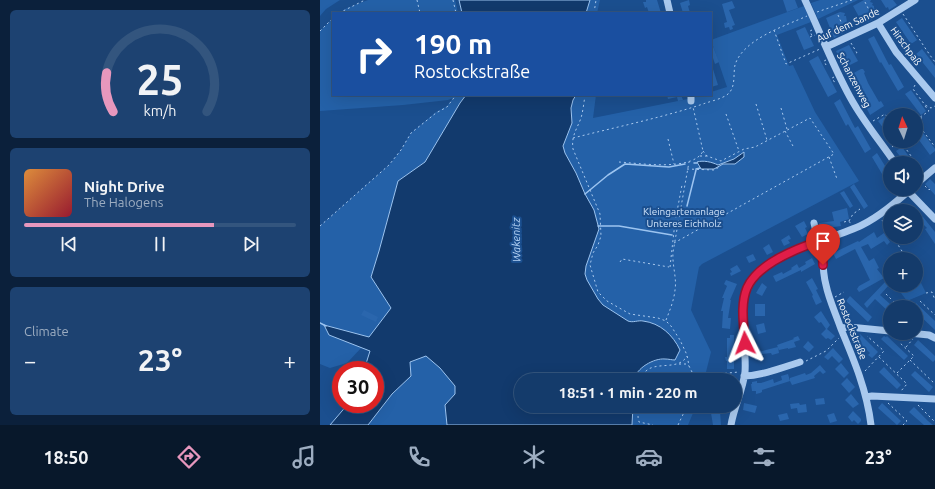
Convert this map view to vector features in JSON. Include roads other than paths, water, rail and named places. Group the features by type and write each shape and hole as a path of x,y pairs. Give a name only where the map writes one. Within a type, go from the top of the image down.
{"street":[{"path":"667,0 670,12"},
{"name":"Schanzenweg","path":"805,0 850,97 867,125 890,156"},
{"name":"Auf dem Sande","path":"826,47 877,23 915,0"},
{"name":"Hirschpaß","path":"877,23 896,52 935,98"},
{"path":"923,178 935,168"},
{"path":"731,425 744,374 746,357 743,306 747,289 752,281 761,271 773,262 820,240 855,228 879,215 902,196"},
{"path":"914,196 935,219"},
{"name":"Rostockstraße","path":"814,223 820,240 826,286 831,304 860,376 866,397 871,425"},
{"path":"842,331 849,327 883,330"},
{"path":"923,334 935,338"},
{"path":"744,374 755,376 800,362"},
{"path":"866,397 935,399"}],"water":[{"path":"459,0 590,0 586,12 462,12"},
{"name":"Wakenitz","path":"465,96 575,96 571,108 572,123 563,146 565,153 594,210 599,229 586,266 585,274 587,280 603,305 628,321 643,321 655,324 674,339 680,350 675,360 656,360 646,365 637,373 514,373 514,413 633,413 632,425 447,425 445,405 455,394 455,386 440,368 426,356 410,362 411,376 392,394 384,404 384,361 367,361 370,351 329,335 324,325 369,337 391,308 371,277 398,181 425,162"},
{"path":"744,152 744,157 735,164 723,164 714,169 701,169 697,162 702,161 718,165 734,159"},
{"path":"340,413 377,413 368,425 330,425"}],"waterway":[{"path":"585,194 608,175 625,164 669,167 685,164"},
{"path":"696,169 700,168"},
{"path":"687,206 696,170"},
{"path":"598,226 619,226 672,235"},
{"path":"320,323 326,326"}],"park label":[{"name":"Kleingartenanlage Unteres Eichholz","path":"684,216"}]}
